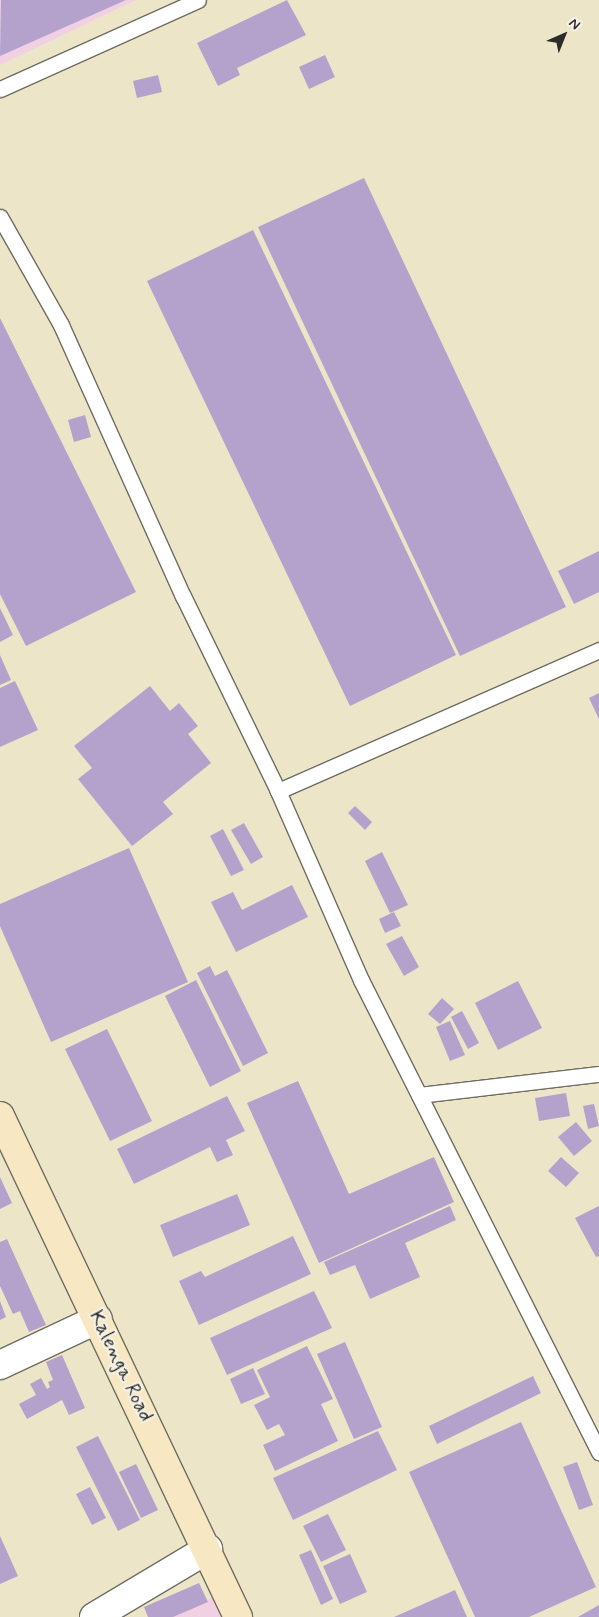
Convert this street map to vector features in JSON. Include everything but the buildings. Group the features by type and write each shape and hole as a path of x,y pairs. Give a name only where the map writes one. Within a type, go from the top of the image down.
{"main road":[{"name":"Kalenga Road","path":"0,1116 208,1548 238,1617"}],"street":[{"path":"0,1365 98,1319"},
{"path":"94,1617 208,1548"}],"lane":[{"path":"0,89 198,0"},
{"path":"0,217 61,325 183,596 278,791 360,980 599,1452"},
{"path":"278,791 599,650"},
{"path":"419,1095 599,1074"}],"shaded area":[{"path":"0,0 136,0 0,65"},
{"path":"234,1587 249,1617 172,1617"}]}
